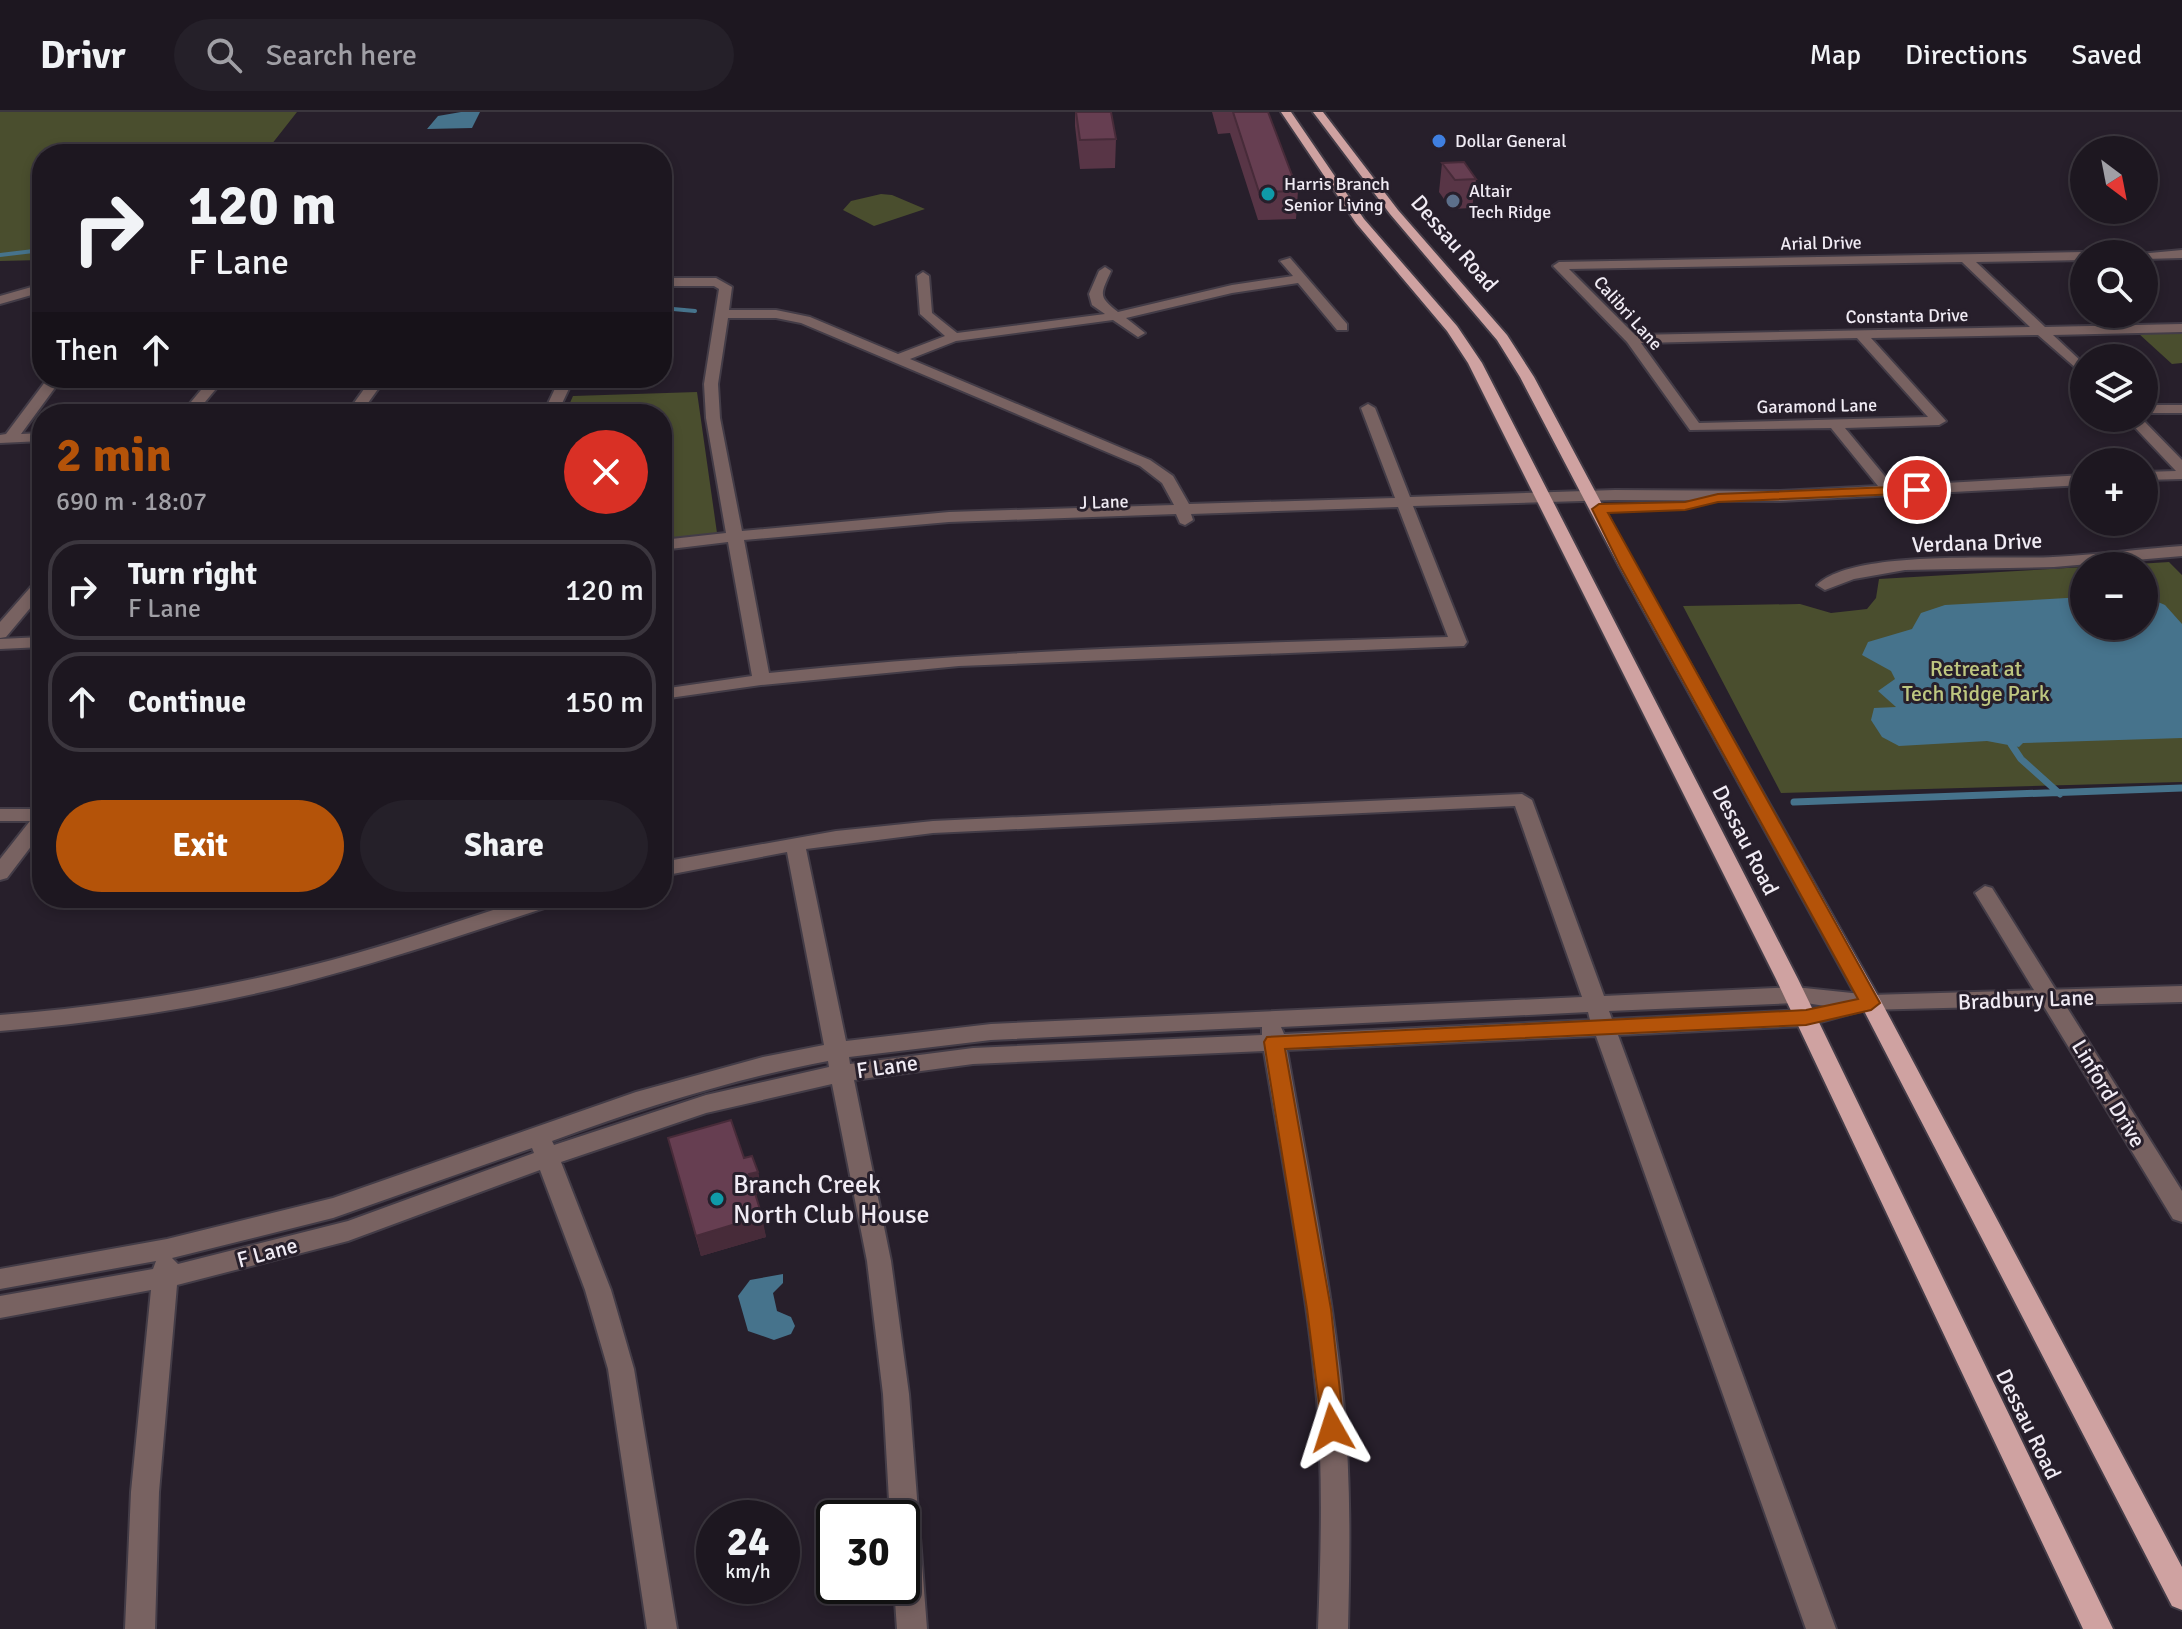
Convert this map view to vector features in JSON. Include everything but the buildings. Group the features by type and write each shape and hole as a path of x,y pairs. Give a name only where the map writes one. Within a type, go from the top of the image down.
{"main road":[{"name":"Dessau Road","path":"1286,112 1360,221 1527,377 1627,566 1871,1003 2182,1596"},
{"name":"Dessau Road","path":"1318,112 1394,212 1462,315 1475,363 1795,995 2098,1629"}],"street":[{"path":"2158,255 2182,254"},
{"name":"Arial Drive","path":"1559,266 2070,256"},
{"path":"1965,258 2070,358"},
{"path":"1286,261 1342,327"},
{"name":"Calibri Lane","path":"1559,266 1632,339 1695,427"},
{"path":"1105,271 1095,298 1138,333"},
{"path":"923,276 926,314 954,337"},
{"path":"899,359 954,337 1118,317 1232,289 1301,279"},
{"path":"672,282 722,284 726,287 711,384 712,406 761,677"},
{"path":"0,300 32,291"},
{"path":"723,314 789,316 1154,467 1178,491 1184,514"},
{"name":"Constanta Drive","path":"1632,339 2182,328"},
{"name":"Garamond Lane","path":"1695,427 1939,421 1861,335"},
{"path":"34,404 47,388"},
{"path":"196,404 210,388"},
{"path":"5,439 32,406"},
{"path":"672,692 761,677 946,660 1458,642 1368,408"},
{"path":"2158,409 2182,409"},
{"path":"1835,424 1890,492"},
{"path":"2147,432 2182,468"},
{"path":"5,439 32,438"},
{"path":"2158,476 2182,475"},
{"name":"J Lane","path":"672,544 1184,514 1595,502 1685,506 1718,498 2070,481"},
{"name":"J Lane","path":"672,554 734,541"},
{"name":"Verdana Drive","path":"1825,585 1845,574 1878,568 2055,561 2182,551"},
{"path":"0,633 32,596"},
{"path":"0,644 32,642"},
{"path":"672,867 795,844 1016,822 1522,800 1821,1629"},
{"path":"0,815 32,817"},
{"path":"0,873 32,830"},
{"path":"795,844 879,1261 896,1394 912,1629"},
{"name":"Linford Drive","path":"1985,893 2182,1212"},
{"path":"0,1023 155,1006 284,978 379,954 522,908"},
{"name":"Bradbury Lane","path":"1871,1003 2182,994"},
{"name":"F Lane","path":"0,1279 166,1262 346,1231 544,1147 705,1104 839,1062 973,1056 1595,1004 1795,995 1871,1003"},
{"name":"F Lane","path":"1272,1030 1604,1027 1806,1018 1871,1003"},
{"path":"1272,1030 1319,1309 1330,1402 1334,1453 1333,1629"},
{"path":"544,1147 598,1290 621,1369 662,1629"},
{"path":"140,1629 141,1553 152,1391 166,1262"},
{"name":"F Lane","path":"0,1307 166,1262"}],"green space":[{"path":"0,112 297,112 272,144 32,144 32,260 0,261"},
{"path":"881,194 892,195 925,209 874,226 843,210 851,201"},
{"path":"2138,333 2182,333 2182,363 2172,364 2158,351 2158,344 2150,344"},
{"path":"697,392 717,533 672,540 672,404 569,404 573,396"},
{"name":"Retreat at Tech Ridge Park","path":"2169,562 2182,575 2182,782 1781,793 1683,606 1800,604 1831,613 1867,609 1876,598 1879,579 2070,568 2070,640 2158,640 2158,563"}],"water":[{"path":"480,112 472,128 427,129 438,116"},
{"path":"2070,598 2070,640 2158,640 2158,602 2165,605 2182,624 2182,738 2023,743 2019,747 1987,741 1899,746 1882,737 1871,720 1874,708 1896,707 1878,691 1895,679 1891,671 1862,655 1868,642 1912,629 1921,613 1945,605"},
{"path":"783,1274 783,1283 773,1293 777,1311 791,1317 795,1326 791,1334 774,1340 748,1331 738,1296 750,1280"}],"waterway":[{"path":"0,255 32,251"},
{"path":"672,309 695,311"},
{"path":"2011,744 2021,759 2058,792"},
{"path":"2058,792 2182,788"},
{"path":"1794,802 2058,792"}],"place":[{"name":"Dollar General","path":"1439,141"},
{"name":"Harris Branch Senior Living","path":"1268,194"},
{"name":"Altair Tech Ridge","path":"1453,201"},
{"name":"Branch Creek North Club House","path":"717,1199"}],"route":[{"path":"1332,1428 1319,1309 1274,1042 1806,1018 1871,1003 1627,566 1599,509 1685,506 1718,498 1917,490"}]}
